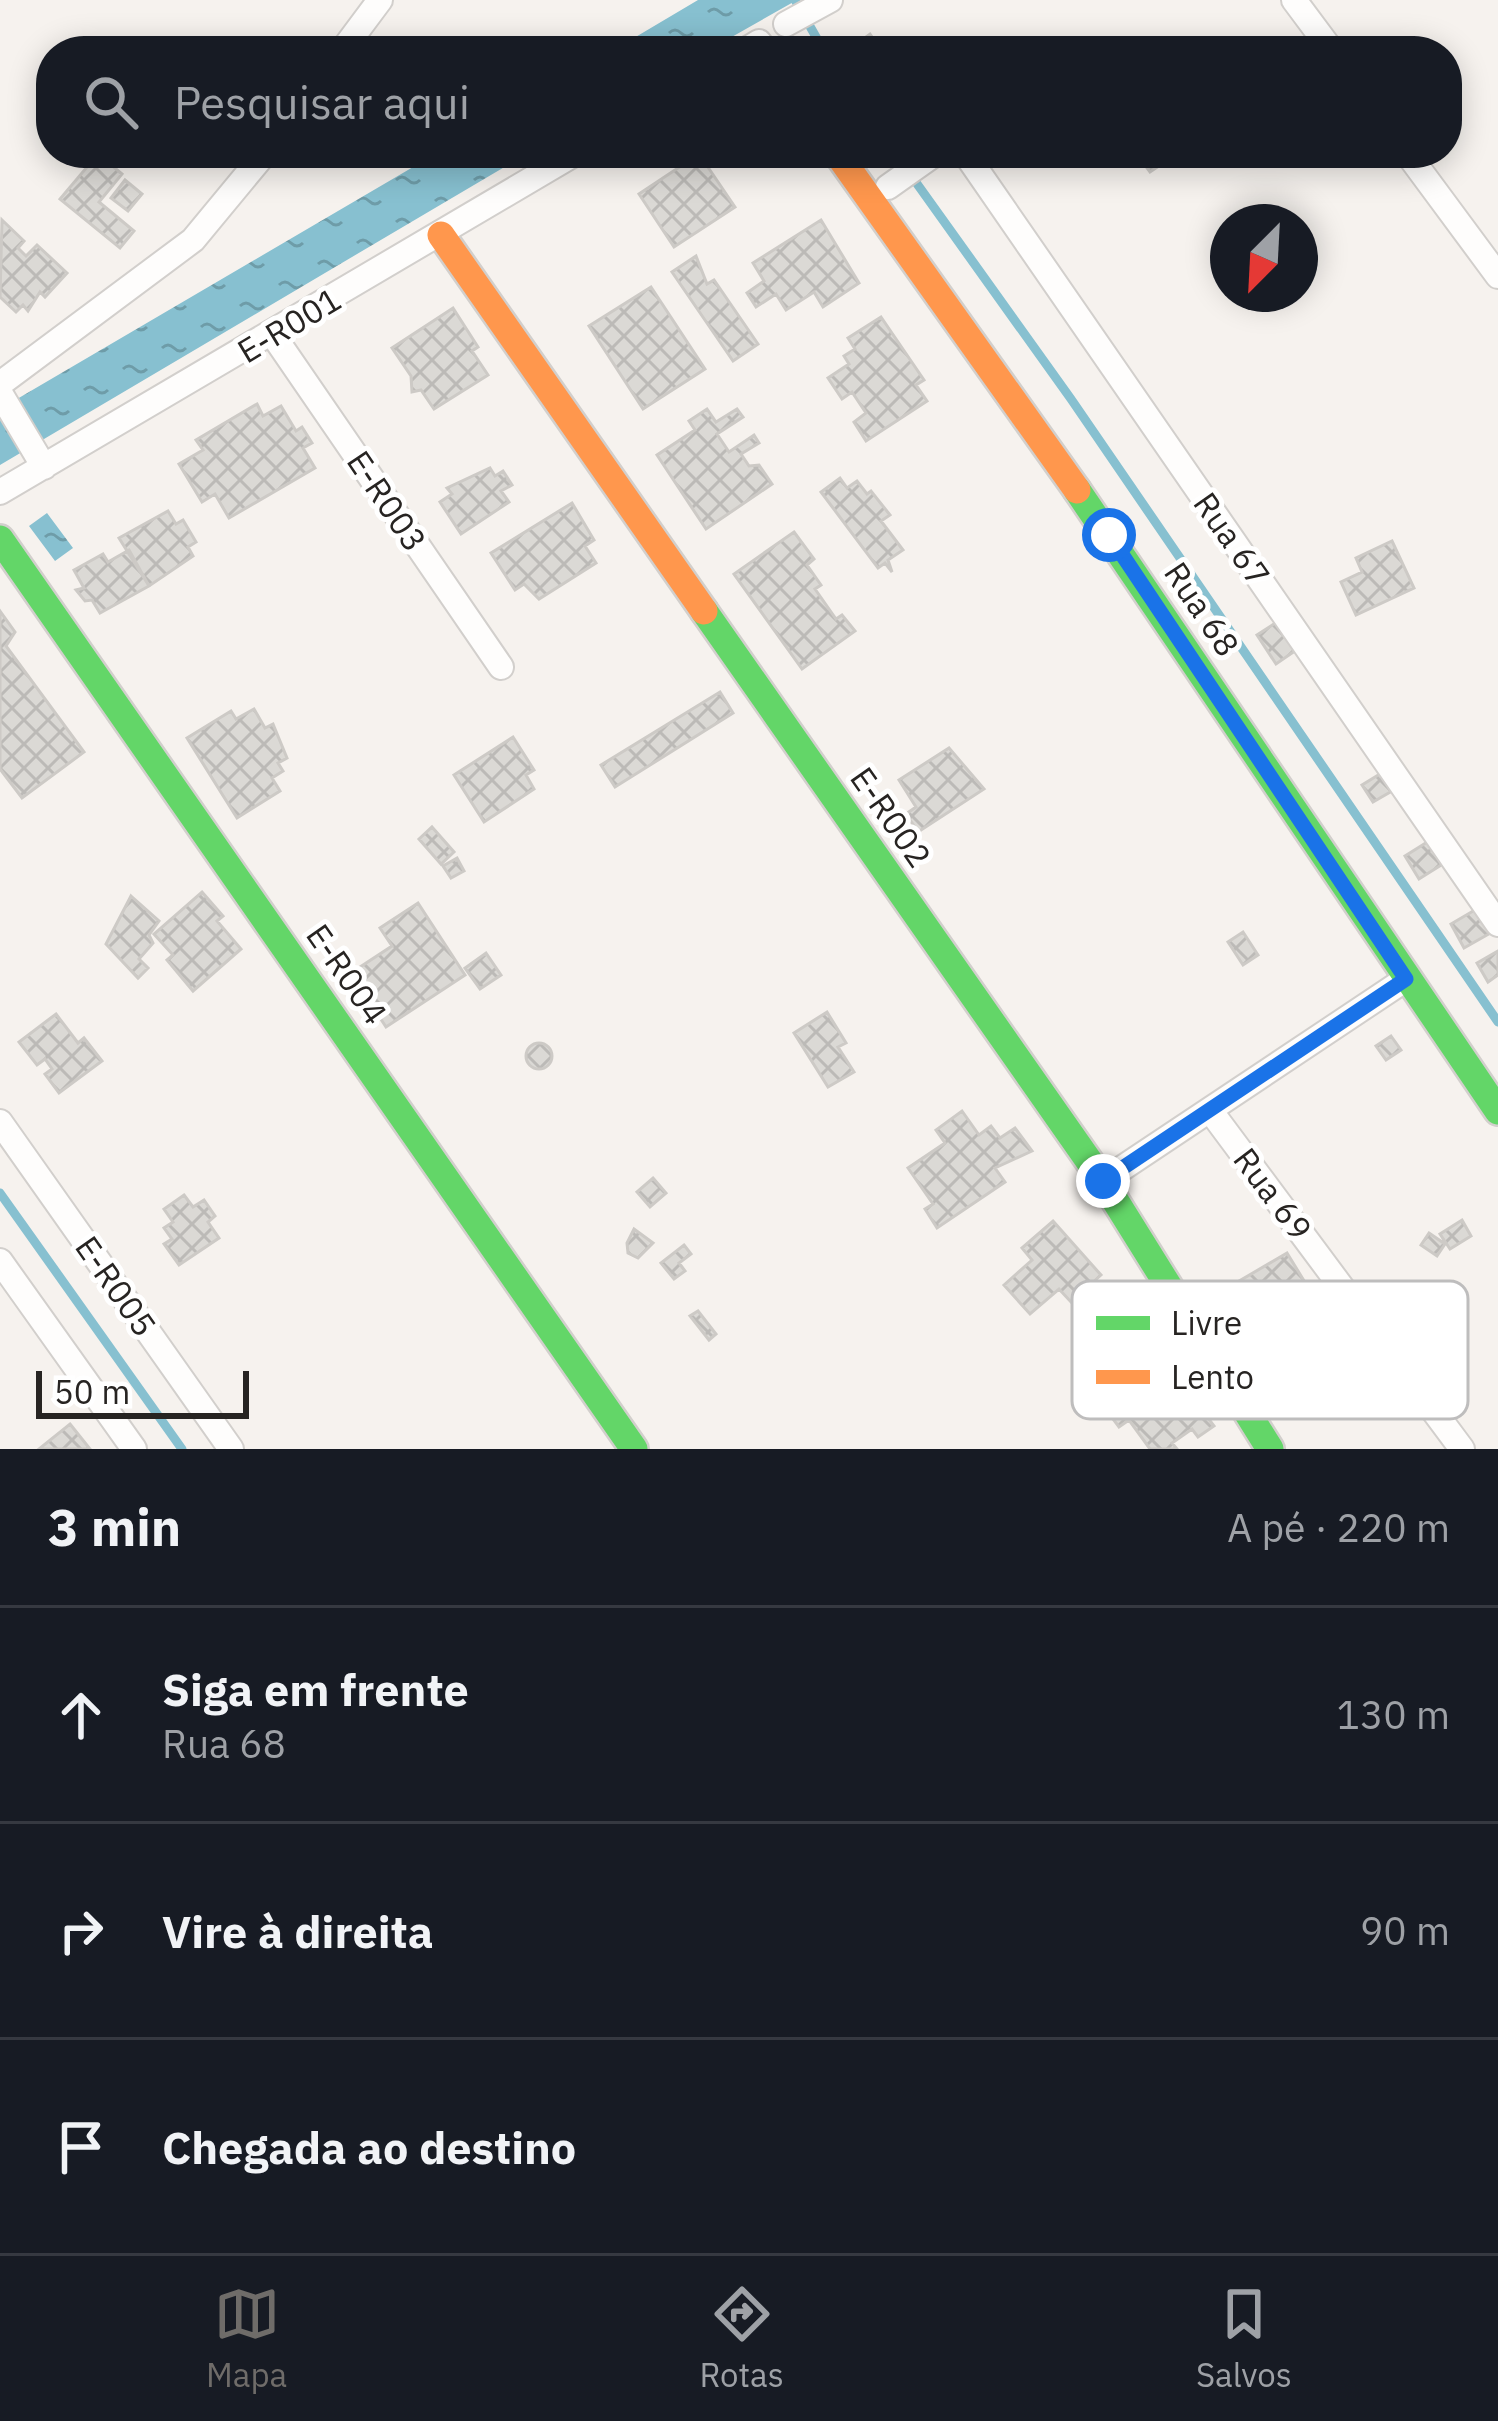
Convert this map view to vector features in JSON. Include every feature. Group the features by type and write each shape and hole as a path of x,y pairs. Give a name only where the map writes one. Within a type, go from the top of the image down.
{"street":[{"path":"353,36 380,0"},
{"path":"1294,0 1321,36"},
{"path":"786,24 824,3"},
{"path":"0,384 193,240 253,168"},
{"name":"E-R001","path":"0,492 551,168"},
{"name":"Rua 68","path":"848,168 1109,535 1498,1111"},
{"path":"888,187 915,168"},
{"name":"Rua 67","path":"975,168 1498,924"},
{"path":"1418,168 1498,276"},
{"name":"E-R002","path":"441,235 1103,1181 1165,1281"},
{"name":"E-R003","path":"273,334 501,667"},
{"path":"0,393 44,467"},
{"name":"E-R004","path":"0,539 634,1449"},
{"path":"1103,1181 1212,1113 1406,979"},
{"name":"Rua 69","path":"1212,1113 1337,1281"},
{"name":"E-R005","path":"0,1122 231,1449"},
{"path":"0,1261 134,1449"},
{"name":"E-R002","path":"1251,1419 1270,1449"},
{"name":"Rua 69","path":"1440,1419 1462,1449"}],"water":[{"path":"698,0 797,0 733,36 637,36"},
{"path":"411,168 503,168 0,465 0,409"},
{"path":"47,513 73,548 55,561 29,526"}],"building":[{"path":"86,168 115,168 122,174 99,202 134,231 120,248 60,199"},
{"path":"678,168 709,168 735,207 674,247 639,194"},
{"path":"125,180 142,194 128,211 111,198"},
{"path":"2,220 24,241 18,248 26,256 37,245 67,273 45,297 40,292 28,311 23,305 16,312 0,297"},
{"path":"821,220 859,283 823,307 814,292 786,310 776,294 756,307 747,293 764,281 753,263"},
{"path":"696,256 707,284 714,280 758,344 733,361 672,272"},
{"path":"651,287 705,369 643,409 589,326"},
{"path":"453,308 478,347 472,351 488,375 434,409 421,390 412,392 411,376 392,348"},
{"path":"881,317 924,380 916,385 927,401 866,441 854,422 866,413 852,392 842,399 828,378 849,364 844,356 855,349 848,338"},
{"path":"257,404 263,416 281,406 296,431 302,427 312,443 303,448 315,468 229,518 215,494 202,502 179,464 203,450 196,440"},
{"path":"707,409 716,422 737,409 743,417 717,434 729,452 754,435 759,443 741,454 749,466 759,465 772,484 706,529 657,455 695,430 689,421"},
{"path":"490,468 495,476 503,471 512,485 501,491 509,502 461,534 440,502 452,494 447,488"},
{"path":"840,478 847,488 857,481 867,494 871,491 890,515 881,521 903,550 888,560 892,572 885,563 878,568 821,492"},
{"path":"572,503 594,540 585,546 596,563 539,599 524,584 515,590 491,553"},
{"path":"168,511 176,524 183,520 196,542 188,547 193,556 149,586 119,538"},
{"path":"794,532 814,559 807,565 821,585 815,589 836,619 842,615 855,631 802,669 734,574"},
{"path":"1392,541 1414,588 1356,615 1341,582 1362,572 1356,558"},
{"path":"129,550 149,586 100,613 92,600 85,601 76,590 84,588 74,570 103,554 108,562"},
{"path":"0,611 15,632 6,646 84,752 22,798 0,769"},
{"path":"1283,618 1302,646 1276,664 1257,635"},
{"path":"720,692 733,713 615,787 601,765"},
{"path":"254,709 265,728 273,724 287,758 278,763 283,771 272,778 280,791 237,818 187,738 231,711 236,719"},
{"path":"513,737 534,770 526,775 534,789 484,822 454,775"},
{"path":"949,748 984,789 918,832 906,814 916,807 899,780"},
{"path":"1388,769 1399,787 1373,802 1362,785"},
{"path":"432,827 454,852 441,864 419,839"},
{"path":"1432,839 1446,862 1419,879 1405,856"},
{"path":"457,858 464,871 451,878 443,866"},
{"path":"202,892 223,916 217,921 241,949 193,991 167,960 173,955 154,934"},
{"path":"131,896 159,921 149,935 153,943 139,959 148,968 138,978 106,944"},
{"path":"418,903 465,975 386,1027 351,973 392,946 380,928"},
{"path":"1480,907 1494,931 1464,948 1451,924"},
{"path":"1243,932 1258,955 1243,965 1228,942"},
{"path":"1498,951 1498,975 1488,982 1477,963"},
{"path":"486,953 501,975 480,989 465,968"},
{"path":"827,1012 846,1043 838,1047 854,1072 828,1087 794,1033"},
{"path":"56,1014 78,1043 84,1038 102,1061 59,1093 45,1074 52,1069 45,1059 37,1065 19,1042"},
{"path":"1391,1036 1401,1050 1386,1060 1376,1046"},
{"path":"539,1043 552,1056 539,1069 526,1056"},
{"path":"962,1111 979,1135 991,1126 1000,1138 1015,1128 1032,1151 995,1168 1005,1182 937,1228 925,1209 933,1204 908,1168 945,1143 936,1130"},
{"path":"653,1178 666,1193 650,1207 637,1192"},
{"path":"184,1195 193,1207 204,1200 215,1216 208,1222 219,1238 179,1265 164,1244 172,1239 164,1228 173,1222 164,1209"},
{"path":"1462,1220 1471,1236 1450,1249 1440,1234"},
{"path":"1053,1221 1101,1275 1094,1281 1072,1281 1071,1302 1059,1289 1030,1314 1004,1285 1032,1260 1022,1248"},
{"path":"634,1229 653,1243 638,1258 628,1253"},
{"path":"1429,1233 1445,1244 1437,1256 1421,1245"},
{"path":"684,1245 691,1254 679,1263 685,1271 674,1279 661,1263"},
{"path":"1287,1253 1304,1281 1239,1281"},
{"path":"698,1311 716,1334 709,1340 690,1316"},
{"path":"1113,1419 1209,1419 1214,1426 1198,1437 1192,1429 1172,1443 1177,1449 1150,1449 1129,1420 1119,1427"},
{"path":"70,1424 90,1449 39,1449"}],"waterway":[{"path":"795,0 815,36"},
{"path":"906,168 1071,399 1498,1022"},
{"path":"0,1193 182,1449"}],"traffic: fast":[{"path":"1077,490 1498,1111"},
{"path":"0,539 634,1449"},
{"path":"704,611 1103,1181 1165,1281"},
{"path":"1251,1419 1270,1449"}],"traffic: slow":[{"path":"848,168 1077,490"},
{"path":"441,235 704,611"}],"route":[{"path":"1103,1181 1212,1113 1406,979 1109,535"}]}
